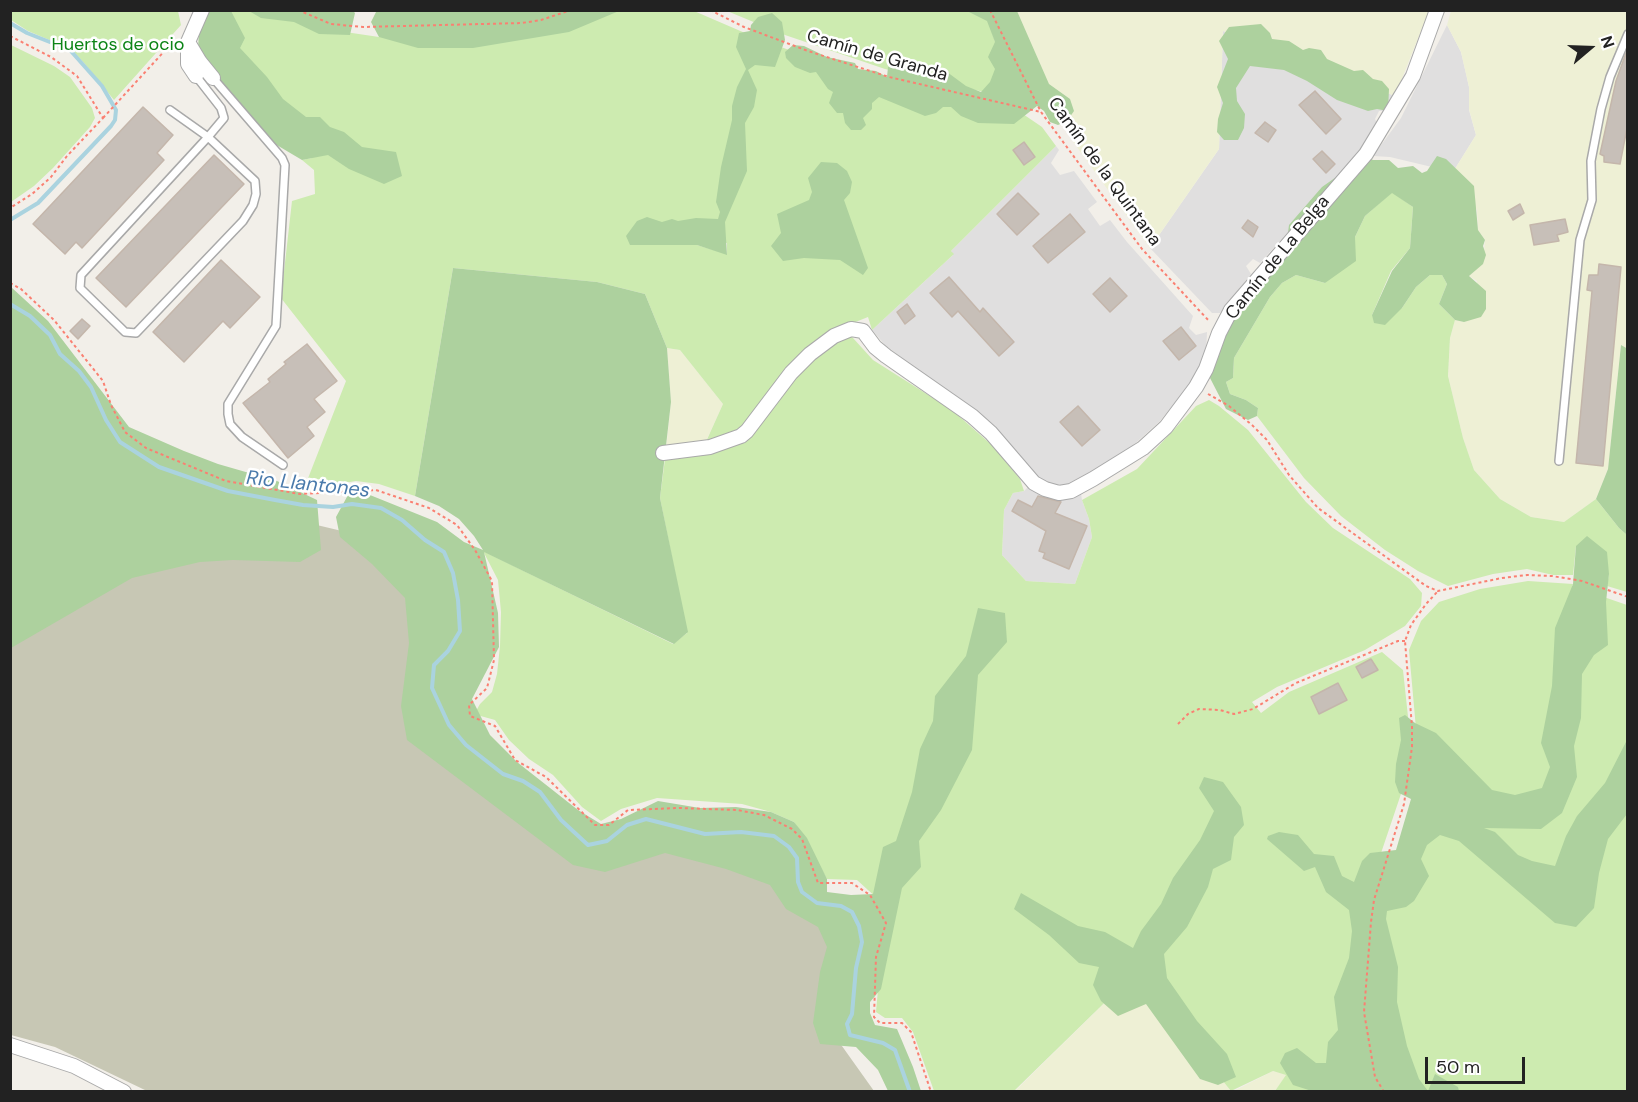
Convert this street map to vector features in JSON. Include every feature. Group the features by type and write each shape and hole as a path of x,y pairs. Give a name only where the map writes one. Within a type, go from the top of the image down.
{"street":[{"path":"181,43 202,10"},
{"name":"Camín de La Belga","path":"663,453 710,447 741,436 791,373 810,354 834,336 850,329 863,331 886,356 972,416 991,433 1034,483 1059,493 1071,491 1093,479 1143,448 1166,428 1196,387 1206,369 1219,333 1231,310 1366,154 1413,76 1437,10"},
{"path":"181,43 188,64 196,76"},
{"path":"181,43 213,78"},
{"path":"10,1045 74,1066 124,1092"}],"lane":[{"path":"1559,461 1580,240 1592,200 1591,161 1610,77 1628,34"},
{"path":"170,110 208,137 255,181 253,205 243,220 136,333 125,332 80,288 81,275 208,137 224,118 221,108 196,76"},
{"path":"213,78 282,158 285,165 276,326 228,404 230,424 242,437 283,465"}],"path":[{"path":"298,10 331,24 373,27 522,23 542,20 570,10"},
{"name":"Camín de Granda","path":"710,10 744,27 889,77 1041,112"},
{"name":"Camín de la Quintana","path":"990,10 1041,112 1142,249 1219,333"},
{"path":"10,36 51,57 77,76 103,118"},
{"path":"10,208 27,199 51,177 67,156 170,45 181,43"},
{"path":"10,283 21,289 54,320 103,381 111,405 125,432 146,448 236,483 300,494 376,490 429,508 457,525 475,550 492,581 494,660 487,688 470,705 470,716 495,726 515,760 546,777 595,825 609,825 628,810 679,808 737,810 764,815 792,829 802,838 818,882 852,883 870,895 885,923 876,957 874,1017 880,1023 903,1023 911,1032 931,1092"},
{"path":"1196,387 1229,406 1252,425 1266,440 1289,475 1318,508 1426,586 1438,591 1502,578 1527,575 1552,576 1582,581 1628,597"},
{"path":"1384,1092 1375,1077 1364,1011 1374,900 1404,804 1412,747 1405,641 1411,625 1438,591"},
{"path":"1178,724 1188,714 1199,709 1220,710 1234,714 1252,709 1296,683 1398,641 1405,641"}],"shaded area":[{"path":"1000,11 1429,11 1395,96 1223,31 1219,149 1150,248 1074,143 1044,94"},
{"path":"1451,11 1626,11 1627,349 1621,345 1608,469 1596,499 1564,522 1531,517 1500,499 1474,470 1463,438 1448,376 1450,338 1455,320 1464,322 1477,281 1469,276 1483,263 1485,240 1478,230 1477,210 1453,172 1476,135 1469,109 1469,87 1461,52 1447,25"},
{"path":"1447,25 1461,52 1469,87 1469,110 1476,135 1453,172 1390,157 1373,156 1401,118"},
{"path":"1223,31 1395,96 1388,111 1379,111 1375,119 1380,130 1260,263 1253,259 1246,266 1251,274 1220,313 1212,313 1150,248 1219,149"},
{"path":"1056,146 1059,150 1051,163 1060,175 1074,171 1097,202 1088,209 1100,226 1110,220 1193,316 1189,328 1196,335 1207,332 1206,357 1185,391 1160,421 1128,450 1079,480 1092,537 1075,584 1026,581 1002,555 1004,510 1013,493 1024,491 1038,477 1000,434 885,345 872,330 953,255 951,251"},
{"path":"667,348 680,350 723,404 700,454 665,459 671,402"},
{"path":"208,499 367,537 429,601 520,813 669,844 767,854 842,924 832,1032 874,1091 147,1091 55,1047 11,1035 10,580"},
{"path":"1135,973 1231,1091 1014,1092"},
{"path":"1273,1071 1287,1075 1275,1091 1232,1092"}],"green space":[{"path":"377,10 619,11 569,32 473,48 418,48 379,37 371,22"},
{"name":"Huertos de ocio","path":"10,11 178,11 181,25 114,100 71,49 28,31 11,20"},
{"path":"206,11 231,11 245,38 240,48 267,77 283,99 306,117 320,117 330,127 344,132 362,147 396,152 402,176 384,184 349,169 328,155 302,160 275,144 211,73 198,49 199,30"},
{"path":"211,11 280,11 325,29 379,37 595,11 694,11 759,39 822,62 1020,112 1042,127 1056,146 951,251 954,254 872,330 868,317 843,327 873,360 952,410 994,447 1020,479 1024,491 1013,493 1004,510 1002,555 1026,581 1075,584 1092,537 1089,519 1082,500 1137,469 1196,406 1209,400 1248,430 1306,502 1333,528 1410,579 1422,593 1421,606 1405,626 1365,650 1277,687 1252,702 1261,713 1289,692 1382,652 1403,670 1409,726 1404,785 1378,862 1372,1091 1275,1091 1286,1075 1273,1071 1231,1091 1135,973 1014,1091 934,1091 913,1032 902,1018 885,1018 876,1012 881,956 879,900 857,880 827,879 794,822 771,812 742,804 657,798 621,809 601,821 582,807 553,775 529,759 509,740 495,720 477,715 476,711 480,704 492,692 497,674 500,646 501,612 498,580 483,551 673,644 687,633 660,498 665,459 700,455 723,404 680,350 667,348 645,294 597,282 453,268 415,496 379,484 356,481 305,486 346,381 281,298 292,201 315,194 314,170 302,160 312,158","holes":["644,236 727,243 727,254 697,245 631,245"]},
{"path":"249,11 353,11 355,13 350,35 319,34 294,22 261,18"},
{"path":"727,11 985,11 1014,99 885,69 785,35"},
{"path":"967,11 1017,11 1049,84 1070,99 1074,111 1067,121 1058,125 1050,122 1044,111 1037,106 1014,124 978,123 961,116 951,107 943,107 936,113 925,116 879,97 872,103 872,109 863,118 866,125 861,130 851,130 845,123 843,113 837,113 829,103 833,92 828,89 816,72 810,73 795,67 786,58 785,52 793,45 804,46 827,57 855,63 858,69 876,71 887,77 888,67 901,63 932,75 947,72 966,86 981,92 990,82 995,69 988,57 995,42 987,21"},
{"path":"772,13 782,22 785,40 775,67 755,65 748,70 757,90 754,107 745,123 747,171 725,222 727,255 697,245 630,245 626,236 637,221 647,217 662,222 672,219 678,221 696,218 718,219 720,212 716,202 732,120 732,106 737,87 746,69 736,47 739,33 750,31 751,25 758,17"},
{"path":"1261,24 1270,33 1272,39 1289,41 1303,50 1309,48 1321,50 1327,59 1354,71 1363,70 1373,79 1382,81 1389,89 1388,111 1377,109 1368,111 1337,100 1284,70 1250,66 1236,88 1237,101 1245,114 1244,128 1238,140 1224,140 1217,132 1223,103 1217,87 1228,59 1219,41 1229,27"},
{"path":"11,45 54,66 70,77 92,108 95,118 90,127 53,168 34,186 11,202"},
{"path":"1366,156 1373,160 1389,160 1398,168 1413,166 1422,173 1427,171 1437,156 1446,159 1474,186 1478,230 1485,240 1483,246 1486,255 1483,264 1469,276 1486,291 1486,309 1481,317 1464,322 1455,320 1439,304 1447,284 1442,275 1430,275 1416,287 1402,308 1385,325 1374,323 1372,315 1392,271 1410,248 1413,207 1392,193 1365,216 1355,237 1356,261 1325,283 1296,275 1282,283 1270,297 1234,358 1233,378 1226,382 1230,394 1258,408 1257,416 1248,420 1226,409 1210,378 1214,345 1287,240 1289,225 1322,187"},
{"path":"821,162 837,163 847,171 852,182 850,193 844,200 868,268 863,275 840,260 804,258 783,261 771,246 781,233 777,214 809,200 812,192 808,178"},
{"path":"1392,192 1413,207 1410,248 1391,271 1372,315 1402,308 1416,287 1430,275 1442,275 1447,284 1439,304 1455,320 1450,338 1448,376 1463,438 1474,470 1500,499 1531,517 1564,522 1596,499 1627,535 1627,592 1607,586 1609,574 1576,546 1573,575 1553,575 1527,569 1493,574 1448,586 1418,571 1385,550 1341,516 1304,478 1257,416 1258,408 1230,394 1226,382 1233,378 1234,358 1270,297 1282,283 1296,275 1325,283 1355,237 1365,216"},
{"path":"453,268 597,282 645,294 667,348 671,402 660,498 688,632 674,644 484,552 498,613 499,647 472,699 490,735 517,762 578,810 601,824 621,819 658,801 700,808 736,807 771,812 794,822 807,838 827,879 827,892 851,895 873,894 883,847 896,841 912,792 920,749 933,721 935,696 966,656 978,608 1005,613 1007,642 978,675 972,750 941,810 919,841 921,867 902,888 881,989 870,1002 870,1013 875,1025 897,1029 921,1091 888,1091 878,1070 856,1047 820,1044 813,1023 820,972 827,947 818,927 786,909 770,885 726,869 665,853 605,872 573,865 407,740 401,706 409,643 405,598 372,564 340,537 336,517 348,495 360,491 437,522 464,542 483,550 459,519 439,506 415,496"},
{"path":"11,287 48,321 129,427 218,464 277,481 317,500 321,550 300,562 233,560 200,562 132,578 11,648"},
{"path":"1621,345 1628,349 1627,535 1596,499 1608,469"},
{"path":"1587,536 1607,552 1608,645 1594,655 1582,674 1581,718 1574,746 1577,777 1562,813 1541,829 1484,828 1495,832 1518,855 1555,866 1566,836 1577,816 1605,783 1627,740 1627,814 1608,839 1599,873 1594,908 1576,927 1555,923 1459,841 1440,835 1427,845 1421,859 1429,876 1414,901 1406,907 1387,911 1386,919 1398,967 1397,1002 1407,1046 1419,1079 1428,1091 1435,1074 1458,1087 1459,1091 1315,1092 1293,1085 1280,1063 1285,1053 1297,1048 1316,1063 1326,1063 1328,1042 1338,1030 1334,997 1349,958 1352,931 1349,910 1326,892 1315,867 1304,871 1267,839 1268,836 1279,832 1298,835 1314,854 1334,856 1342,876 1354,882 1362,861 1370,853 1396,850 1411,799 1399,793 1395,782 1401,740 1399,718 1405,715 1415,723 1436,733 1492,790 1515,795 1542,788 1550,767 1541,743 1552,686 1555,628 1573,584 1576,546"},
{"path":"1528,581 1573,584 1572,586 1627,605 1627,1091 1390,1091 1375,941 1414,795 1417,740 1409,650 1421,621 1439,602 1480,589"},
{"path":"1204,777 1223,782 1241,807 1244,825 1234,837 1231,860 1213,869 1208,887 1187,927 1164,954 1167,978 1197,1021 1227,1054 1236,1077 1218,1085 1200,1079 1146,1004 1118,1016 1101,1001 1093,985 1099,967 1079,963 1049,935 1014,909 1021,893 1078,926 1105,932 1133,948 1141,931 1161,904 1173,878 1200,840 1214,811 1199,788"}],"building":[{"path":"1626,53 1628,54 1628,123 1620,164 1604,162 1604,156 1600,154 1616,81"},
{"path":"1315,91 1341,119 1326,134 1299,105"},
{"path":"143,107 173,135 157,153 164,160 82,248 76,242 65,254 33,224"},
{"path":"1265,122 1276,130 1268,142 1255,133"},
{"path":"1024,142 1035,157 1024,165 1013,150"},
{"path":"1322,151 1335,164 1326,173 1313,159"},
{"path":"214,155 244,184 126,307 96,278"},
{"path":"1018,193 1039,214 1017,235 997,214"},
{"path":"1520,204 1524,213 1513,220 1508,211"},
{"path":"1070,214 1085,232 1048,263 1033,246"},
{"path":"1565,219 1568,232 1557,235 1559,241 1534,245 1530,225"},
{"path":"1248,220 1258,227 1253,237 1242,228"},
{"path":"221,260 260,297 230,328 223,321 184,362 153,332"},
{"path":"1599,264 1621,267 1603,466 1576,463 1592,291 1587,290 1589,275 1598,275"},
{"path":"949,277 980,312 983,308 1014,342 999,356 958,311 952,317 930,293"},
{"path":"1110,278 1127,296 1110,312 1093,294"},
{"path":"907,304 915,316 905,324 897,312"},
{"path":"82,319 90,326 78,339 70,331"},
{"path":"1181,327 1196,346 1179,360 1163,341"},
{"path":"307,344 337,381 314,399 325,412 307,427 314,436 288,458 243,403 270,382 268,379 286,364 284,362"},
{"path":"1078,406 1100,430 1082,446 1060,422"},
{"path":"1038,496 1061,502 1055,513 1087,526 1069,569 1043,558 1045,553 1039,551 1046,531 1012,511 1018,500 1032,507"},
{"path":"1371,659 1378,670 1362,678 1356,667"},
{"path":"1338,683 1347,700 1319,714 1311,697"}],"waterway":[{"name":"Rio Llantones","path":"10,23 27,33 70,50 102,86 116,110 115,120 111,126 38,203 10,220"},
{"name":"Rio Llantones","path":"10,304 30,316 50,335 60,354 79,371 91,387 106,420 120,442 159,467 228,491 275,500 303,505 333,507 352,504 381,508 402,520 425,540 444,552 453,573 460,631 448,651 434,665 432,688 449,725 466,745 503,774 523,781 540,792 561,820 588,845 607,841 627,825 646,819 705,834 741,832 774,836 789,847 797,858 798,882 802,892 817,903 841,906 852,912 859,926 862,942 856,968 852,1014 847,1024 850,1035 883,1043 895,1050 910,1092"}]}
